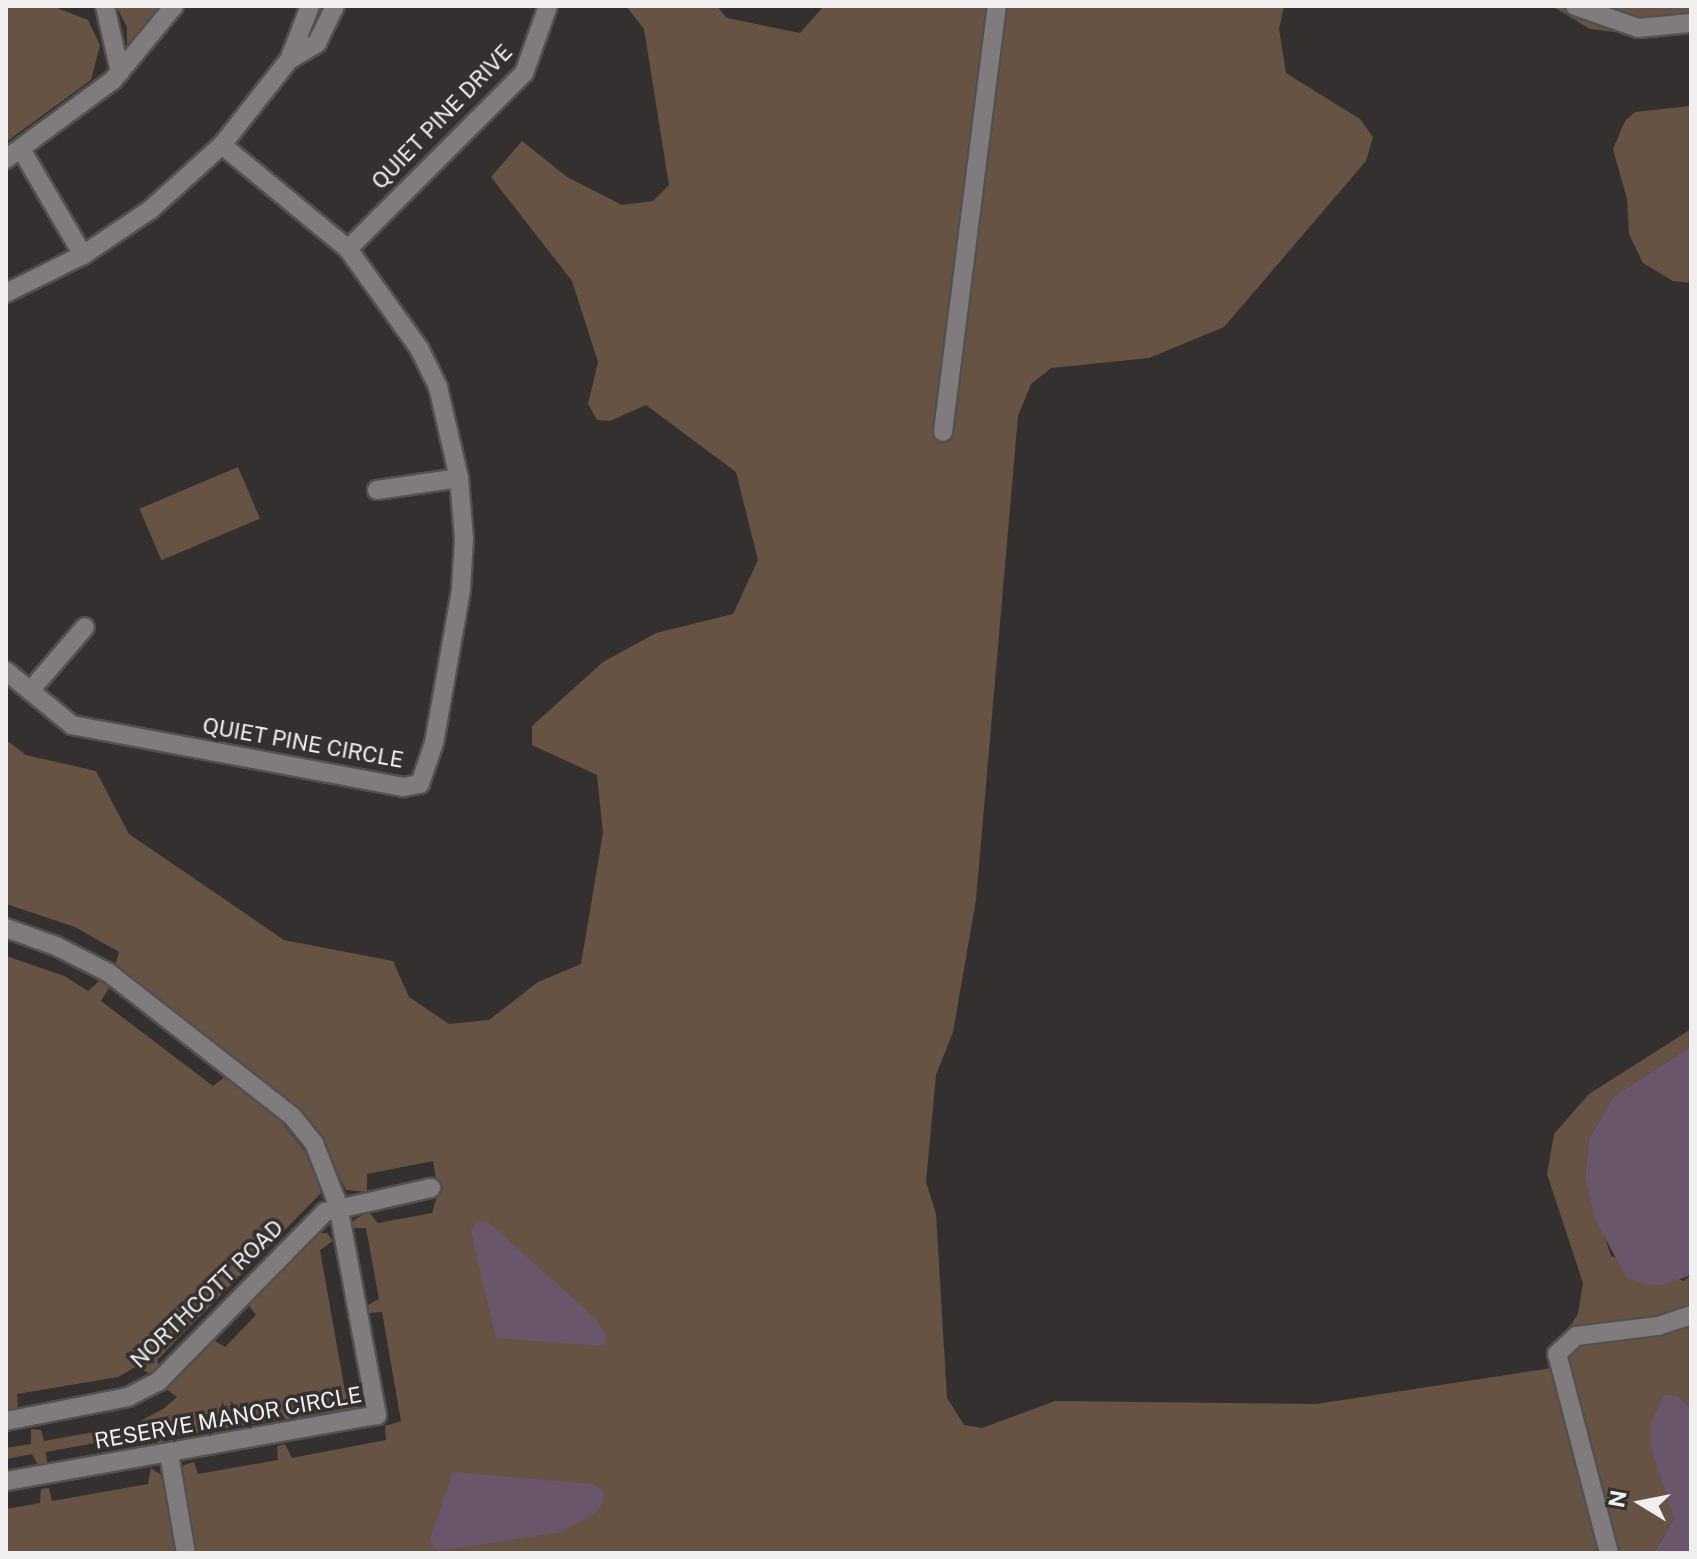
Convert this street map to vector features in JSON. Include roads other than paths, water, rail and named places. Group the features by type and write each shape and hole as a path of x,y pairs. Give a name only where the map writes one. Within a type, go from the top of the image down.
{"street":[{"path":"105,6 120,72"},
{"path":"83,255 14,154 120,72 174,6"},
{"path":"6,293 83,255 150,210 222,145 289,60 310,6"},
{"path":"289,60 317,43 335,6"},
{"name":"QUIET PINE DRIVE","path":"348,249 524,73 548,6"},
{"path":"943,432 997,6"},
{"path":"1575,6 1638,28 1691,23"},
{"name":"QUIET PINE CIRCLE","path":"6,671 72,725 403,787 420,784 429,769 461,590 459,478 438,387 393,308 348,249 222,145"},
{"path":"377,490 459,478"},
{"path":"30,691 85,627"},
{"name":"RESERVE MANOR CIRCLE","path":"6,928 56,946 109,973 292,1116 314,1143 338,1205 377,1415 6,1481"},
{"path":"338,1205 431,1188"},
{"name":"NORTHCOTT ROAD","path":"6,1421 128,1397 158,1382 321,1215 338,1205"},
{"path":"1609,1553 1557,1354 1576,1336 1658,1326 1691,1315"},
{"path":"169,1454 186,1553"}]}
